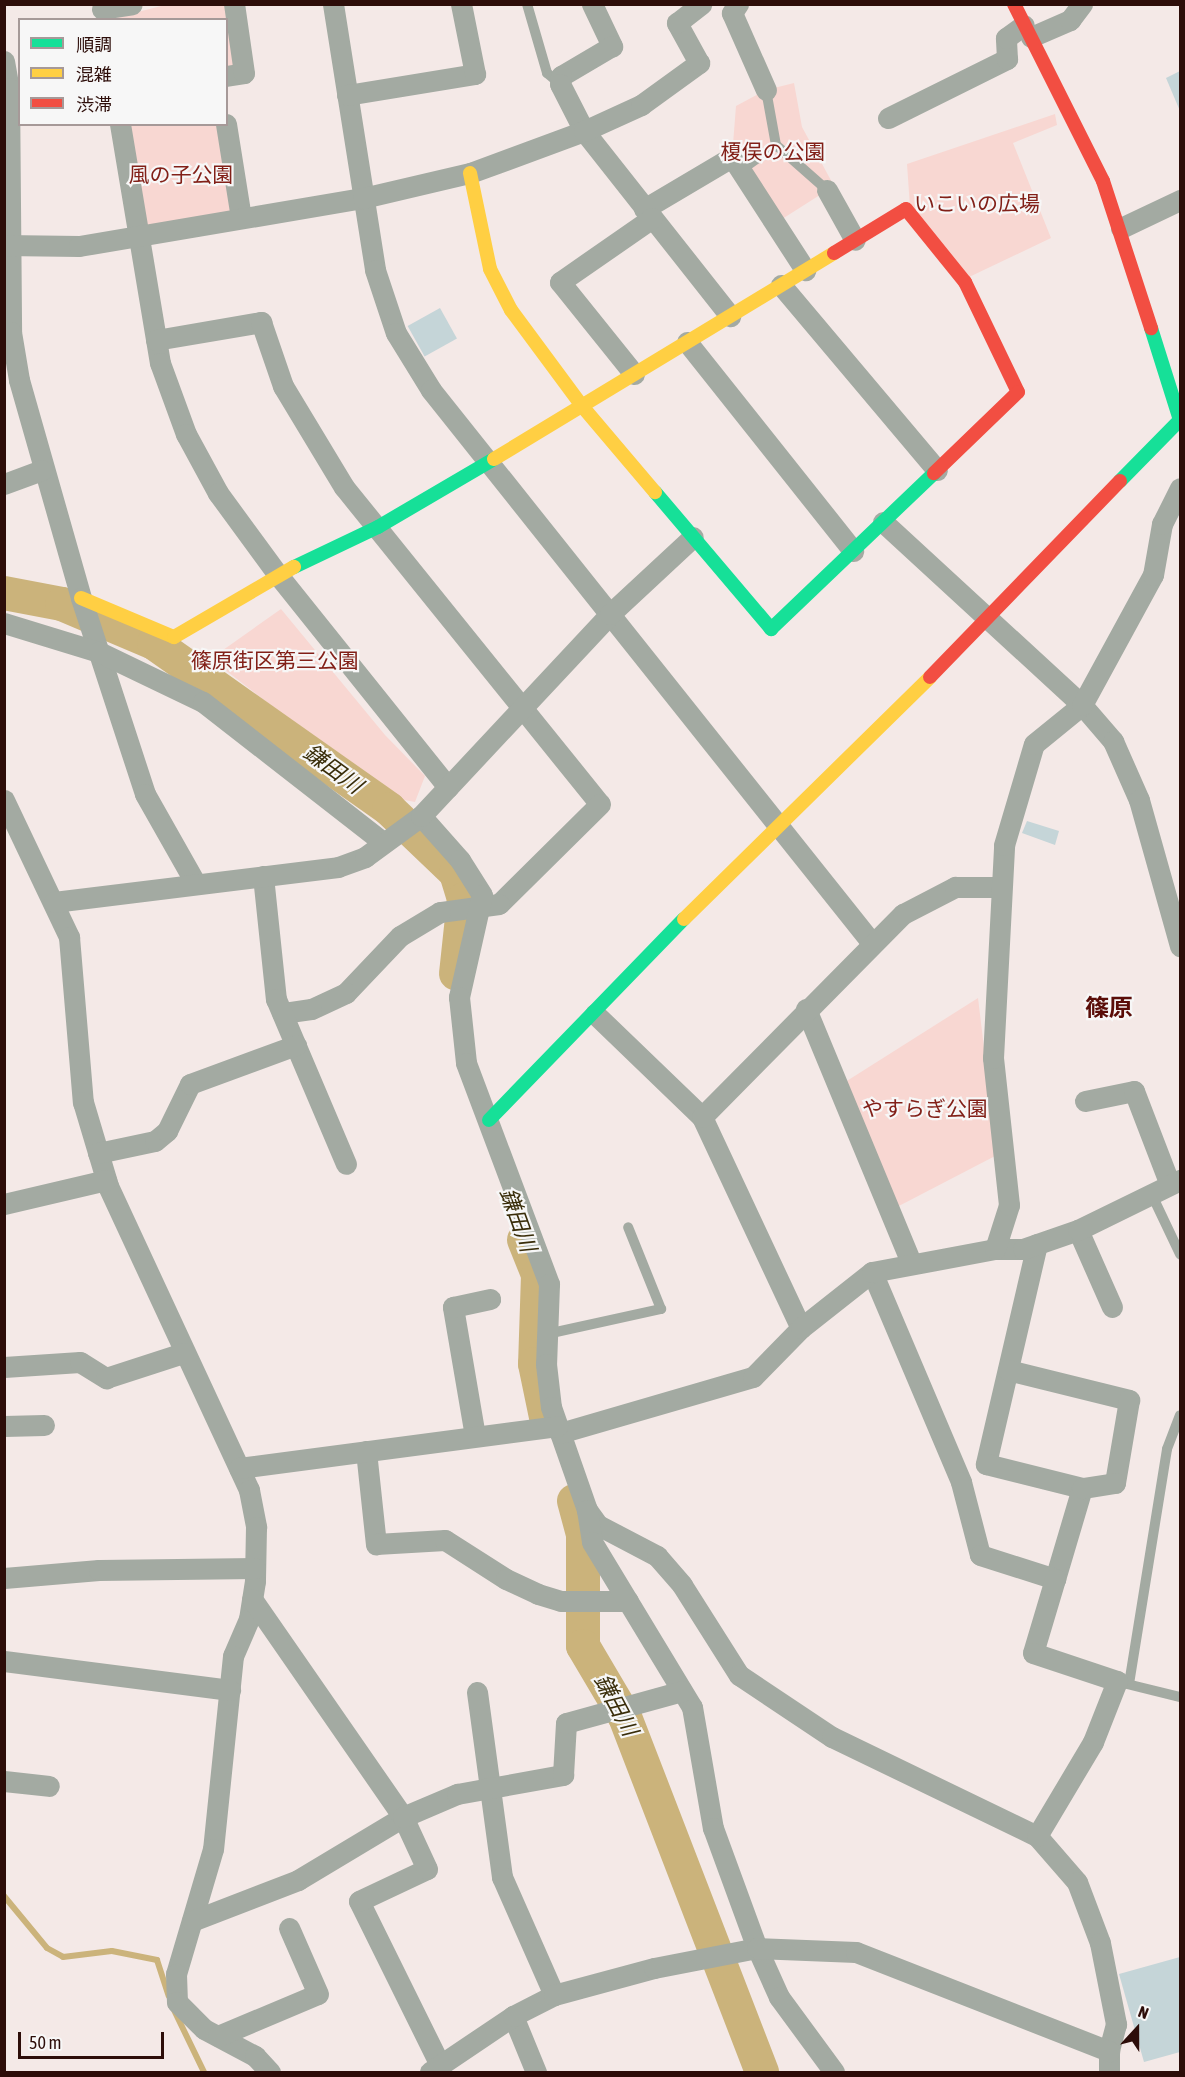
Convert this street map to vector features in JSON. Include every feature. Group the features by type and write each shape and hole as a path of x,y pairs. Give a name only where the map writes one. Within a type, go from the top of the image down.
{"street":[{"path":"103,11 132,4"},
{"path":"228,76 244,73 234,4"},
{"path":"333,4 375,270 396,333 431,390 778,822 871,942"},
{"path":"347,95 475,74 461,4"},
{"path":"592,4 612,46 561,76 560,84 584,131 730,316"},
{"path":"738,4 732,13 766,90"},
{"path":"489,1120 595,1014 778,822 852,757 1180,420 1121,228 1014,4"},
{"path":"888,118 1007,58 1005,38 1070,20 1082,4"},
{"path":"6,245 79,246 363,198 470,172 584,131 641,105 699,63 678,23 701,5"},
{"path":"4,61 9,88 6,245 11,332 42,470 145,794 196,884"},
{"path":"120,126 156,340 186,434 218,493 278,575 448,787"},
{"path":"226,126 241,218"},
{"path":"634,374 560,282 648,214 732,157 805,270"},
{"path":"81,598 174,637 278,575 378,527 489,462 582,405 906,209 965,282 1018,392 771,629 582,405 511,310 490,269 470,172"},
{"path":"827,190 855,240"},
{"path":"1121,228 1180,200"},
{"path":"781,285 937,470"},
{"path":"156,340 261,322 283,386 313,441 378,527 524,705 600,804 517,889 499,904 440,912 420,922 345,993 311,1009 282,1013"},
{"path":"687,342 853,551"},
{"path":"4,483 42,470"},
{"path":"995,1249 1010,1205 993,1058 1000,886 1004,845 1034,744 1082,705 1153,575 1162,524 1180,488"},
{"path":"883,522 988,616 1082,705 1113,741 1139,800 1180,946"},
{"path":"54,902 339,867 384,843 421,816 610,614 693,537"},
{"path":"4,623 99,652 203,702 384,843"},
{"path":"4,800 69,937 83,1102 106,1180 183,1353 249,1490 255,1527 252,1599 233,1656 213,1849 176,1974 177,2002 218,2036 255,2056 270,2073"},
{"path":"421,816 460,860 482,895 459,997 466,1063 549,1284 547,1334 550,1396 587,1510 592,1542 692,1707 701,1743 713,1828 757,1948 779,1997 834,2073"},
{"path":"263,876 268,946 282,1013 346,1164"},
{"path":"702,1117 871,942 931,897 955,887 1000,886"},
{"path":"806,1009 911,1263"},
{"path":"595,1014 702,1117 801,1328"},
{"path":"98,1153 155,1141 167,1131 190,1084 296,1045"},
{"path":"239,1468 476,1436 559,1429 753,1377 801,1328 872,1272 911,1263 1037,1244 1078,1230 1175,1181 1134,1091 1085,1101"},
{"path":"4,1204 106,1180"},
{"path":"1078,1230 1112,1307"},
{"path":"1008,1370 1129,1400 1115,1483 1082,1488 986,1464 1037,1244"},
{"path":"872,1272 961,1482 980,1555 1055,1579"},
{"path":"476,1436 453,1307 490,1299"},
{"path":"4,1367 80,1362 106,1378 183,1353"},
{"path":"4,1426 44,1425"},
{"path":"366,1451 376,1544 445,1540 506,1580 538,1594 561,1601 628,1601"},
{"path":"1037,1836 1093,1742 1123,1683 1033,1653 1082,1488"},
{"path":"587,1510 598,1525 657,1556 682,1585 739,1675 832,1737 1037,1836 1077,1882 1100,1943 1116,2024 1108,2051 1109,2073"},
{"path":"4,1578 99,1570 255,1568"},
{"path":"252,1599 404,1817 427,1869 359,1901 436,2070 513,2016 554,1995 757,1948 856,1952 1108,2051"},
{"path":"4,1661 230,1690"},
{"path":"192,1921 298,1880 404,1817 457,1794 487,1791 563,1775 566,1723 682,1690"},
{"path":"477,1692 487,1791 502,1877 554,1995"},
{"path":"4,1781 50,1786"},
{"path":"218,2036 318,1994 289,1928"},
{"path":"513,2016 536,2073"}],"lane":[{"path":"527,4 547,73 560,84"},
{"path":"766,90 776,145 827,190"},
{"path":"741,170 776,145"},
{"path":"1151,1193 1180,1254"},
{"path":"547,1334 661,1309 628,1227"},
{"path":"1180,1415 1167,1449 1123,1683 1180,1697"}],"green space":[{"path":"165,5 227,5 236,66 228,70 228,18 115,18"},
{"name":"榎俣の公園","path":"794,83 802,127 834,186 779,221 732,157 736,106 766,90"},
{"name":"いこいの広場","path":"1055,114 1057,125 1013,143 1051,238 967,278 910,207 907,164"},
{"name":"風の子公園","path":"124,126 223,126 236,215 140,231"},
{"name":"篠原街区第三公園","path":"281,609 385,735 425,776 415,802 389,797 224,669 216,655"},
{"name":"やすらぎ公園","path":"978,998 997,1155 895,1208 842,1084"}],"building":[{"path":"1180,71 1180,111 1166,78"},
{"path":"440,308 457,339 425,357 408,326"},
{"path":"1027,821 1059,831 1055,845 1022,833"},
{"path":"1180,1957 1180,2052 1144,2062 1119,1974"}],"waterway":[{"name":"鎌田川","path":"4,593 62,604 154,643 389,809 456,873 464,899 456,974"},
{"name":"鎌田川","path":"524,1240 538,1275 535,1364 546,1417"},
{"name":"鎌田川","path":"574,1501 583,1534 583,1646 625,1717 762,2072"},
{"path":"4,1896 47,1948 63,1957 112,1951 157,1960 169,1996"},
{"path":"173,2008 204,2072"}],"traffic: fast":[{"path":"1151,328 1180,420"},
{"path":"1120,481 1180,420"},
{"path":"294,567 378,527 494,459"},
{"path":"655,492 771,629 934,473"},
{"path":"489,1120 684,919"}],"traffic: slow":[{"path":"470,173 490,269 511,310 582,406 655,492"},
{"path":"494,459 834,253"},
{"path":"81,598 174,637 294,567"},
{"path":"684,919 930,677"}],"traffic: jam":[{"path":"1014,4 1103,181 1151,328"},
{"path":"834,253 906,209 965,282 1018,392 934,473"},
{"path":"930,677 1120,481"}],"district":[{"name":"篠原","path":"1109,1008"}]}
